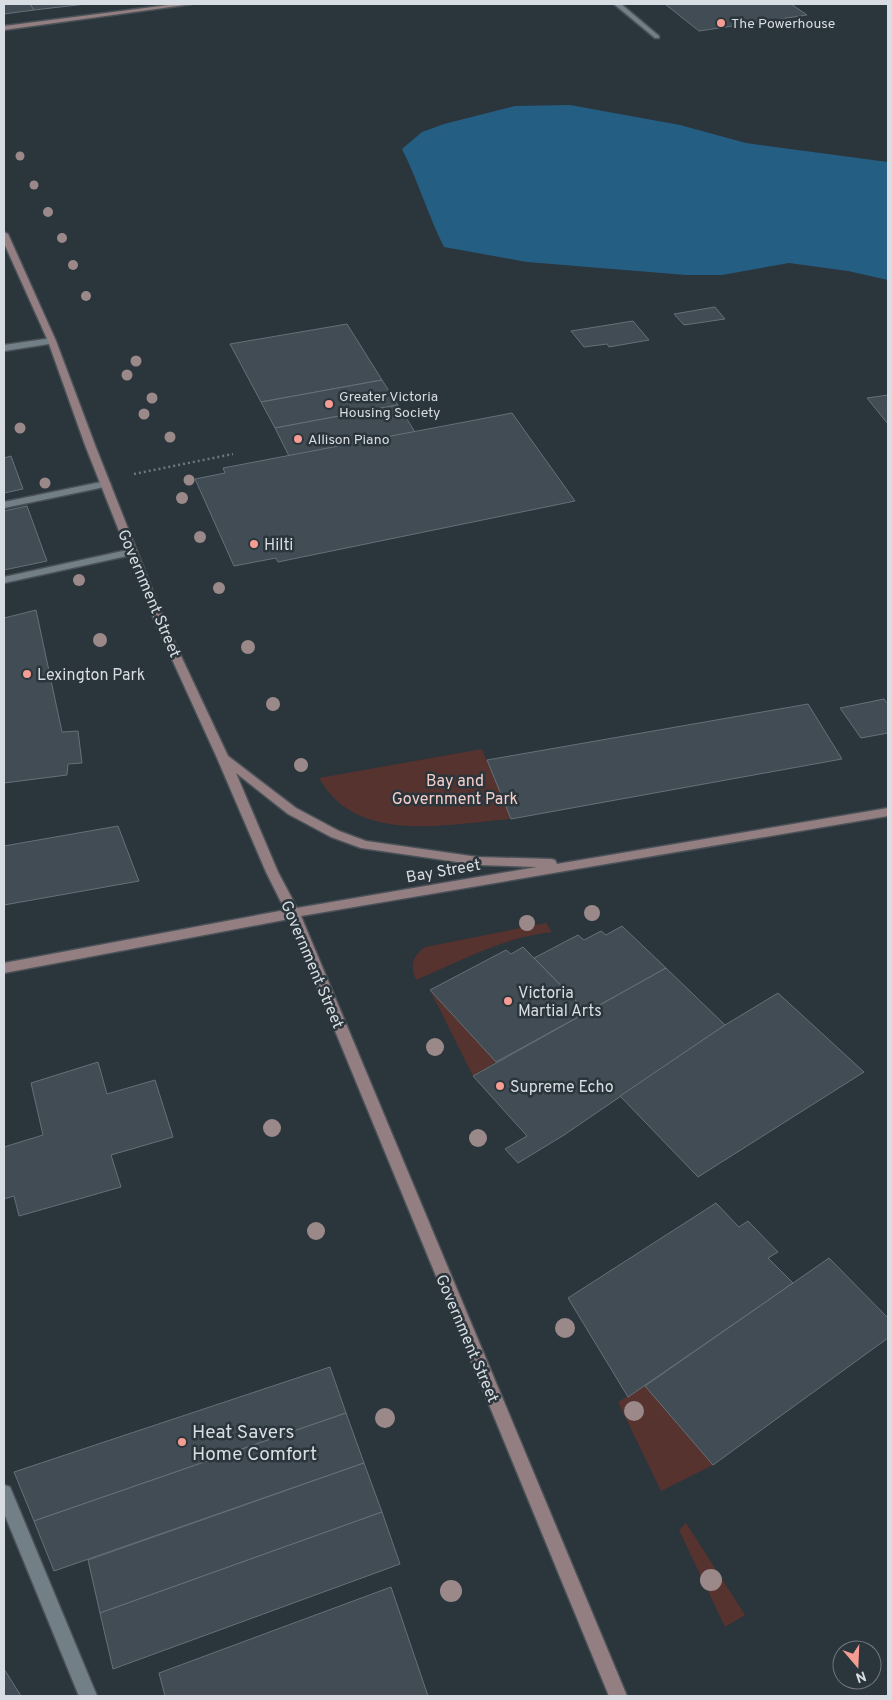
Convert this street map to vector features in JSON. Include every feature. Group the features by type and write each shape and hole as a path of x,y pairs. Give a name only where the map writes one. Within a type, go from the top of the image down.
{"main road":[{"path":"4,28 189,4"},
{"name":"Government Street","path":"4,234 52,341 160,622 224,758 272,872 293,913 618,1696"},
{"path":"224,758 292,811 335,834 365,845 478,861 581,864"},
{"name":"Bay Street","path":"4,968 293,913 888,812"}],"street":[{"path":"617,4 657,37"},
{"path":"4,348 52,341"},
{"path":"4,504 105,482"},
{"path":"4,580 132,552"},
{"path":"4,1493 88,1696"}],"path":[{"path":"105,482 233,454"}],"green space":[{"name":"Bay and Government Park","path":"482,749 511,819 442,826 393,825 371,820 350,810 332,796 319,778"},
{"path":"546,923 552,932 499,944 416,980 413,962 417,954 425,947"},
{"path":"430,990 496,1062 473,1076"},
{"path":"645,1386 713,1465 661,1491 618,1402"},
{"path":"686,1523 745,1615 725,1627 679,1530"}],"water":[{"path":"570,105 680,125 746,143 888,162 888,280 848,271 789,263 722,275 686,275 527,262 444,247 402,149 422,132 444,124 515,106"}],"building":[{"path":"4,4 30,4 34,10 4,14"},
{"path":"30,4 86,4 34,10"},
{"name":"The Powerhouse","path":"665,4 791,4 807,15 699,31"},
{"path":"715,307 725,319 684,325 674,314"},
{"path":"633,321 649,340 609,347 607,344 584,347 571,331"},
{"path":"347,324 382,380 261,402 230,344"},
{"name":"Greater Victoria Housing Society","path":"382,380 398,405 275,428 261,402"},
{"path":"888,395 888,424 867,398"},
{"path":"398,405 415,432 289,456 275,428"},
{"path":"512,413 575,501 278,562 276,558 234,566 195,479 225,473 223,468"},
{"path":"11,456 23,489 4,493 4,458"},
{"path":"27,506 47,561 4,570 4,511"},
{"name":"Lexington Park","path":"36,610 62,732 78,731 82,763 68,764 67,775 4,783 4,618"},
{"path":"884,699 888,704 888,733 861,738 840,708"},
{"path":"808,704 842,759 511,819 487,760"},
{"path":"118,826 139,881 4,905 4,846"},
{"path":"622,926 666,968 587,1012 534,958 578,935 584,940 601,931 606,935"},
{"name":"Victoria Martial Arts","path":"523,947 587,1012 496,1062 430,990 506,950 511,954"},
{"path":"666,968 725,1025 564,1135 518,1163 505,1149 527,1136 473,1076"},
{"path":"778,993 864,1072 698,1177 620,1096 725,1025"},
{"path":"98,1062 107,1094 155,1080 173,1137 111,1155 121,1187 19,1216 14,1196 4,1199 4,1147 43,1135 31,1083"},
{"path":"716,1203 739,1227 748,1221 778,1252 768,1258 793,1283 628,1397 568,1298"},
{"path":"829,1258 888,1318 888,1338 713,1465 645,1386"},
{"name":"Heat Savers Home Comfort","path":"330,1367 346,1413 34,1521 14,1472"},
{"path":"346,1413 364,1463 54,1571 34,1521"},
{"path":"364,1463 382,1512 100,1613 88,1560"},
{"path":"382,1512 400,1564 113,1669 100,1613"},
{"path":"391,1587 428,1696 165,1696 159,1673"},
{"path":"4,1669 21,1696 4,1696"}],"place":[{"name":"The Powerhouse","path":"721,23"},
{"name":"Greater Victoria Housing Society","path":"329,404"},
{"name":"Allison Piano","path":"298,439"},
{"name":"Hilti","path":"254,544"},
{"name":"Lexington Park","path":"27,674"},
{"name":"Victoria Martial Arts","path":"508,1001"},
{"name":"Supreme Echo","path":"500,1086"},
{"name":"Heat Savers Home Comfort","path":"182,1442"}]}
